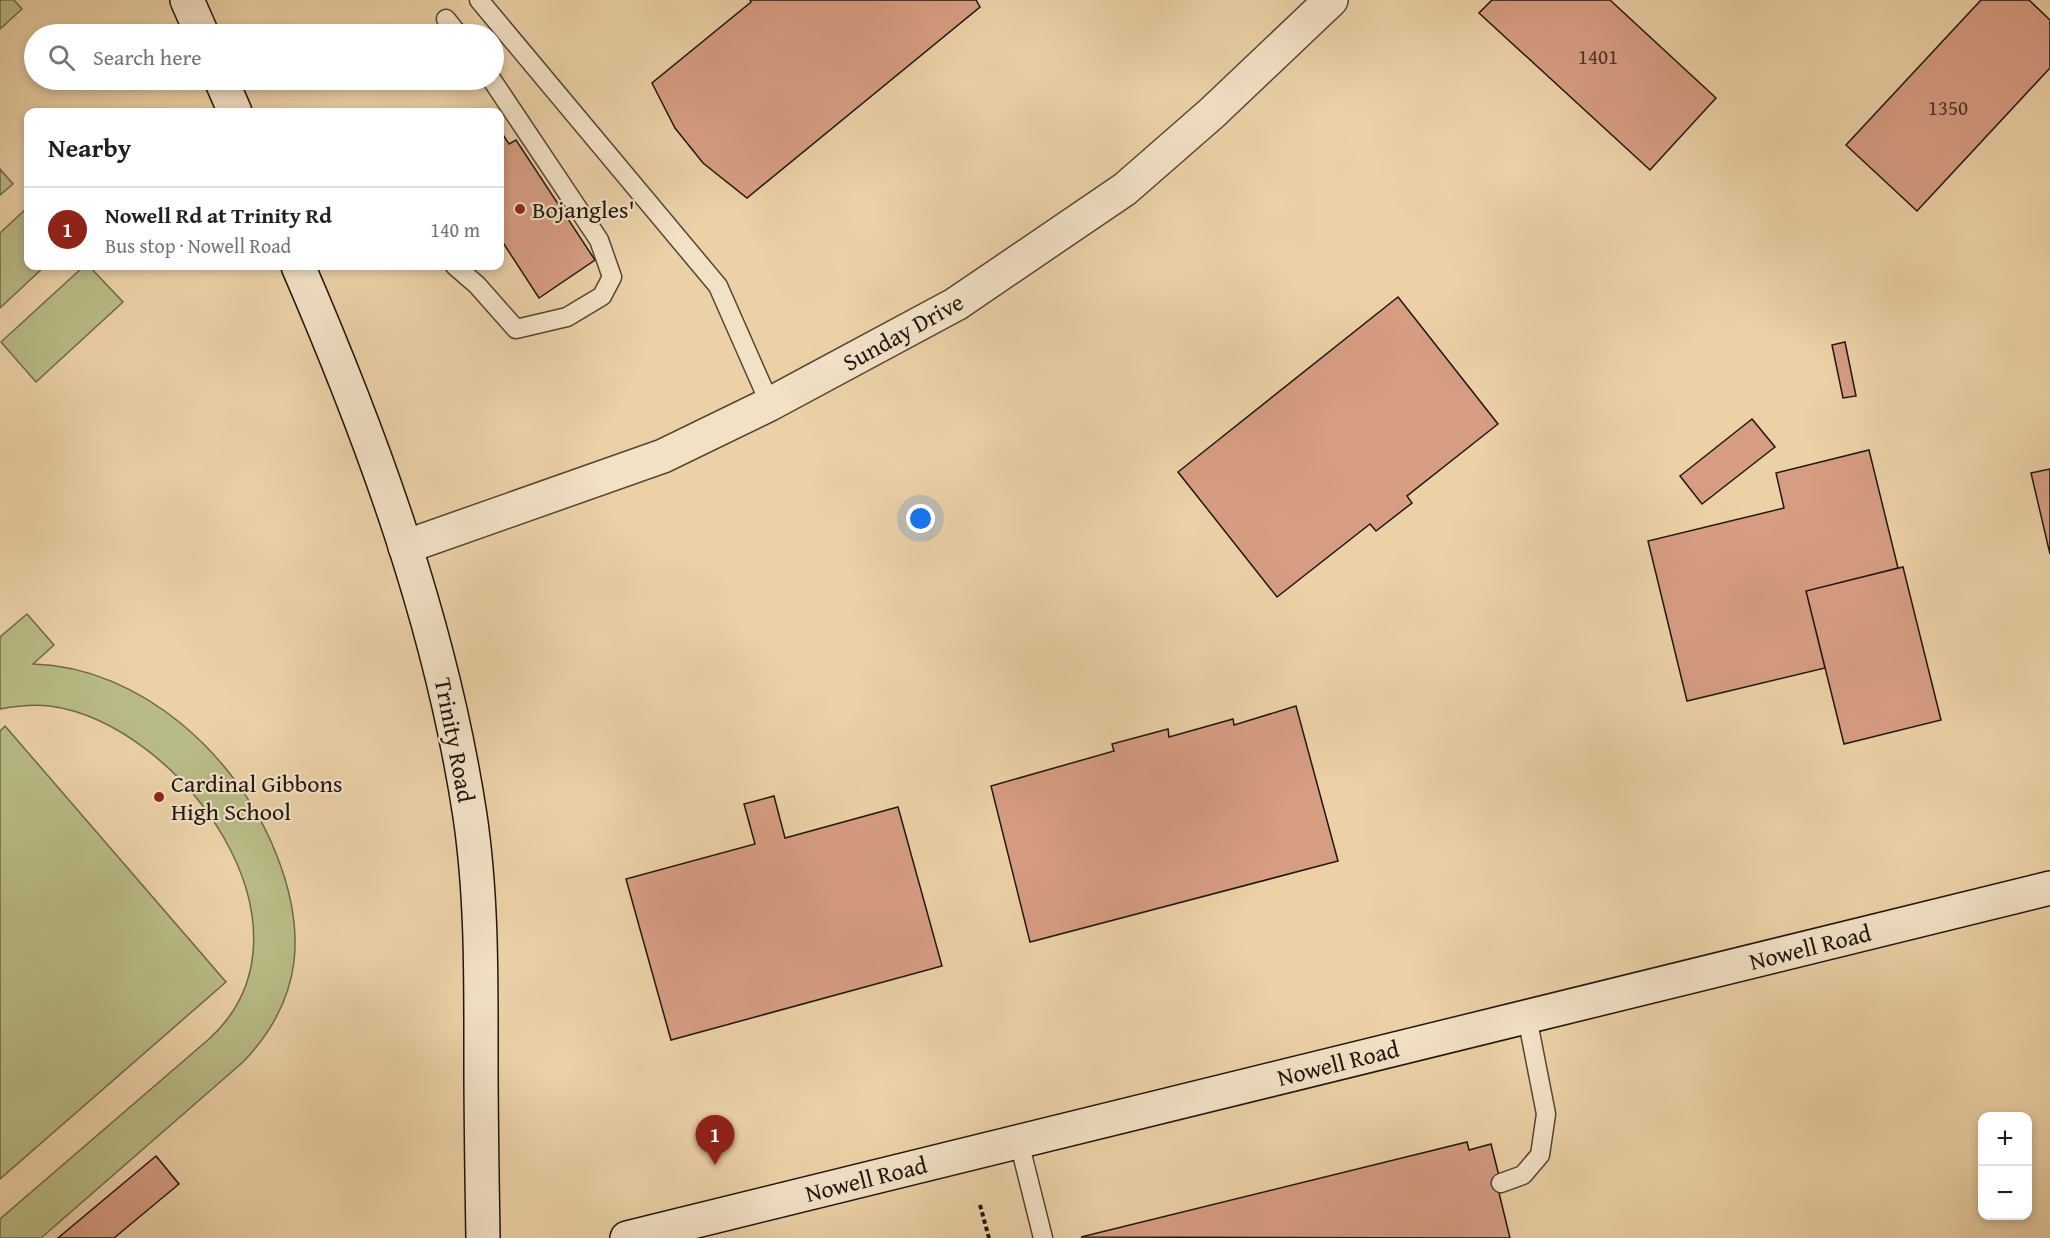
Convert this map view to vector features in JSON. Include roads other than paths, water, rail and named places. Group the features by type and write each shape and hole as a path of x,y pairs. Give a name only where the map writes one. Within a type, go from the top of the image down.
{"street":[{"path":"187,0 198,24"},
{"name":"Sunday Drive","path":"405,547 663,456 770,404 956,304 1125,189 1212,113 1331,0"},
{"path":"225,90 233,108"},
{"name":"Trinity Road","path":"300,270 338,358 405,547 427,615 447,692 470,817 479,926 483,1238"},
{"name":"Nowell Road","path":"627,1238 2050,888"}],"lane":[{"path":"478,0 498,24"},
{"path":"446,19 450,24"},
{"path":"504,31 718,286 770,404"},
{"path":"460,270 477,285 516,329 567,317 602,296 612,277 598,240 499,90"},
{"path":"1501,1183 1523,1175 1540,1155 1546,1114 1527,1017"},
{"path":"1018,1142 1043,1238"}],"place":[{"name":"Bojangles'","path":"520,209"},
{"name":"Cardinal Gibbons High School","path":"159,797"},
{"name":"Nowell Rd at Trinity Rd","path":"715,1165"}]}
